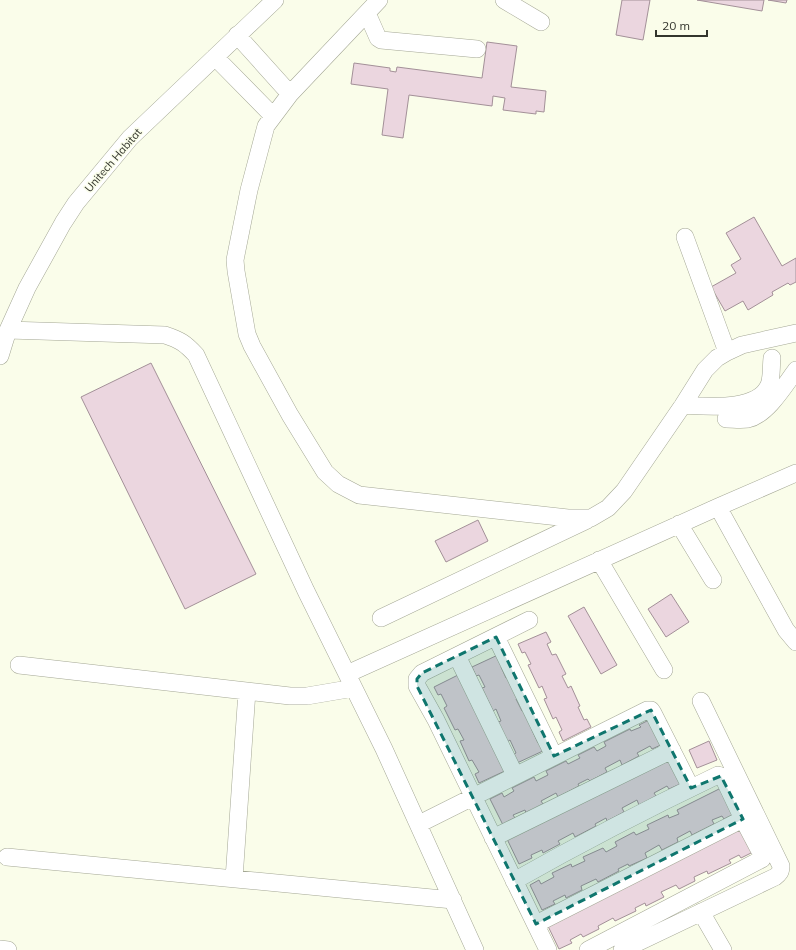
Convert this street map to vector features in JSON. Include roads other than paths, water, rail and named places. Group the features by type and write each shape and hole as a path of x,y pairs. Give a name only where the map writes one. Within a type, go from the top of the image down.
{"street":[{"name":"Unitech Habitat","path":"0,356 8,330 27,288 63,223 76,203 130,138 275,0"},
{"path":"379,0 290,94 273,116 263,135 249,190 235,260 247,334 252,346 290,415 325,472 338,484 359,495 568,518 591,518"},
{"path":"504,0 541,22"},
{"path":"366,13 378,38 381,40 477,49"},
{"path":"237,35 290,94"},
{"path":"215,57 273,116"},
{"path":"685,237 727,352"},
{"path":"8,330 165,335 179,339 196,356 306,592 351,681 419,824 475,950"},
{"path":"381,618 591,518 608,508 624,491 705,370 717,358 742,345 796,333"},
{"path":"683,405 717,407 749,403 763,394 769,385 772,358"},
{"path":"726,419 748,419 760,413 796,370"},
{"path":"19,666 290,696 307,696 351,681 599,560 718,506 796,473"},
{"path":"718,506 786,630 796,642"},
{"path":"678,524 714,580"},
{"path":"599,560 664,670"},
{"path":"529,620 422,673 417,680 417,686 436,720 548,950"},
{"path":"496,636 554,756"},
{"path":"457,656 515,775"},
{"path":"234,879 248,691"},
{"path":"622,950 774,877 779,874 781,870 778,859 701,701"},
{"path":"419,824 647,710 651,710 653,712 691,788"},
{"path":"493,838 672,750"},
{"path":"514,880 594,836 718,775 721,776 762,855 762,859 588,950"},
{"path":"536,924 742,819"},
{"path":"7,858 453,900"},
{"path":"701,912 723,950"},
{"path":"0,949 8,950"}]}
